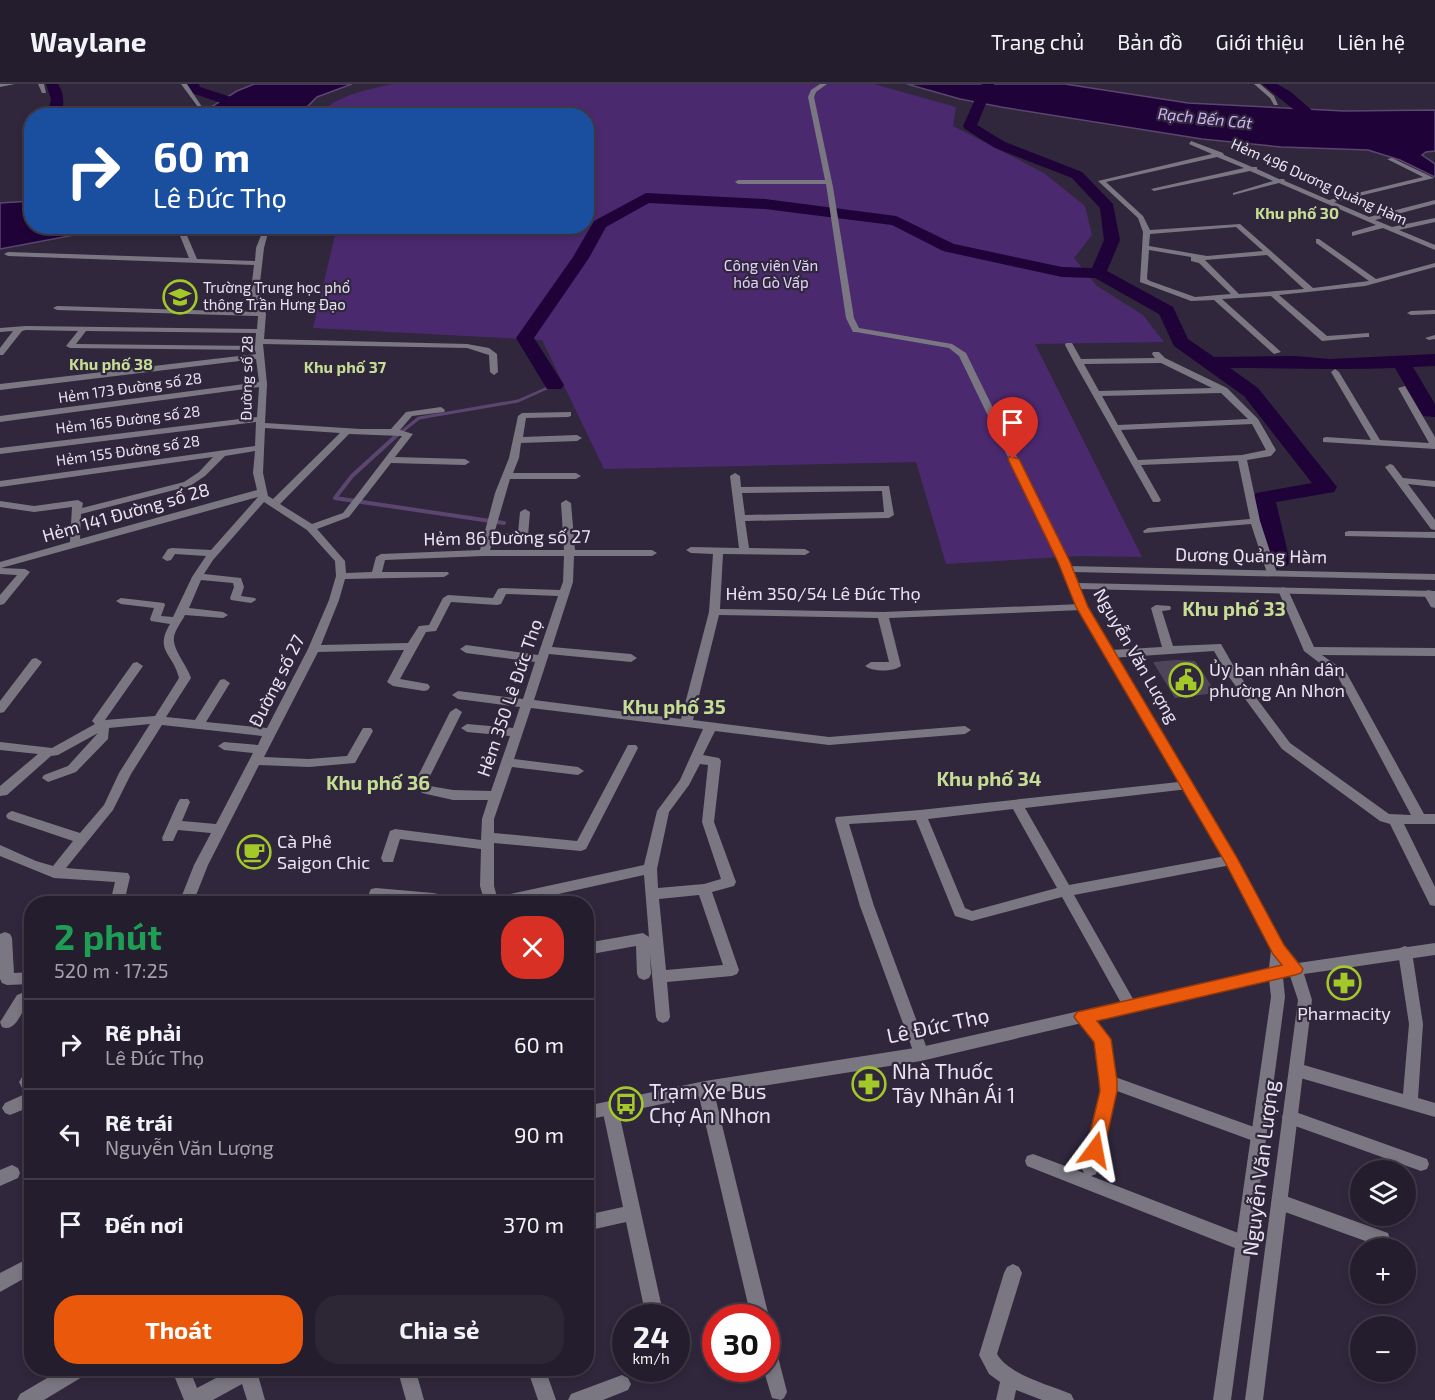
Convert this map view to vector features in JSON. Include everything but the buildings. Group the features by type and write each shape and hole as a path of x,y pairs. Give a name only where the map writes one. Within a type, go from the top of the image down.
{"street":[{"path":"0,85 12,84"},
{"path":"41,84 44,92"},
{"path":"184,84 200,106"},
{"path":"738,182 830,185 811,97 813,91 824,84"},
{"path":"1257,84 1272,97 1276,105"},
{"name":"Hẻm 496 Dương Quảng Hàm","path":"1191,143 1255,168 1435,248"},
{"path":"1221,154 1101,182 1141,217 1147,232 1143,280 1147,283 1194,299 1216,298 1311,291 1374,281 1435,265"},
{"path":"1390,159 1432,179"},
{"path":"1155,189 1255,168"},
{"path":"1330,201 1432,179"},
{"path":"1235,194 1282,180"},
{"name":"Nguyễn Văn Lượng","path":"830,185 849,318 856,330 952,346 963,355 1067,569 1082,607 1231,860 1278,950 1295,969 1305,1000 1254,1400"},
{"path":"1370,219 1435,202"},
{"path":"1355,234 1435,220"},
{"path":"1147,232 1238,225 1311,291"},
{"path":"182,234 194,261"},
{"name":"Đường số 28","path":"262,495 258,473 263,384 260,349 262,314 255,291 264,234"},
{"path":"1319,241 1374,281"},
{"path":"1145,249 1205,259 1269,253"},
{"path":"8,254 259,263"},
{"path":"1205,259 1237,296"},
{"path":"1272,294 1325,339 1366,335"},
{"path":"1216,298 1277,351"},
{"path":"57,308 262,314"},
{"path":"1411,313 1435,312"},
{"path":"0,330 20,328 260,332"},
{"path":"0,353 20,328"},
{"path":"84,329 70,346 260,349 467,346 493,354 494,372"},
{"path":"1068,345 1156,500"},
{"path":"0,387 260,349"},
{"path":"1078,362 1159,357 1224,390 1255,421 1270,453 1242,458 1135,463"},
{"path":"1335,372 1377,442"},
{"name":"Hẻm 173 Đường số 28","path":"0,419 263,384"},
{"path":"1402,388 1435,445"},
{"path":"1096,394 1224,390"},
{"path":"394,432 409,414 441,410"},
{"path":"484,552 514,458 522,416 568,414"},
{"path":"1115,428 1255,421"},
{"name":"Hẻm 165 Đường số 28","path":"0,451 260,422 347,431 408,434 390,460"},
{"path":"274,504 347,431"},
{"path":"517,440 577,438"},
{"path":"1326,440 1435,445"},
{"name":"Hẻm 155 Đường số 28","path":"0,484 259,448"},
{"path":"76,512 188,484 202,474 222,453"},
{"path":"1242,458 1255,521 1272,573"},
{"path":"311,528 346,515 390,460 465,462"},
{"path":"1390,467 1435,526"},
{"path":"507,476 576,476"},
{"path":"735,476 744,552"},
{"path":"1401,481 1435,484"},
{"path":"737,490 886,488 889,515 740,518"},
{"path":"54,873 109,807 125,773 185,678 183,667 170,648 168,636 197,577 233,530 249,516 262,495 311,528 340,561 341,576 444,574"},
{"name":"Hẻm 141 Đường số 28","path":"0,565 262,495"},
{"path":"0,504 34,509 78,503 75,544"},
{"name":"Hẻm 350 Lê Đức Thọ","path":"491,896 487,886 488,819 568,582 566,503"},
{"path":"488,537 523,536 525,512"},
{"path":"1148,531 1255,521"},
{"path":"1349,534 1435,535"},
{"path":"691,550 805,552"},
{"path":"167,558 172,551 214,553"},
{"path":"714,612 718,551"},
{"name":"Hẻm 86 Đường số 27","path":"376,575 381,557 484,552 652,553"},
{"name":"Dương Quảng Hàm","path":"1067,569 1435,577"},
{"path":"0,571 25,572 0,602"},
{"name":"Đường số 27","path":"189,896 201,865 314,649 341,576"},
{"path":"197,577 237,580 239,587 235,598 251,600"},
{"name":"Dương Quảng Hàm","path":"1074,586 1432,593"},
{"path":"1283,590 1310,651 1342,675 1420,819"},
{"path":"424,687 393,682 411,646 423,628 432,629 448,598 497,602 502,591 564,593"},
{"path":"1432,593 1435,605"},
{"path":"121,602 160,605 155,619 224,615"},
{"name":"Hẻm 350/54 Lê Đức Thọ","path":"686,723 714,612 883,615 1082,607"},
{"path":"1166,608 1156,608 1168,649"},
{"path":"872,666 895,666 883,615"},
{"path":"314,649 411,646"},
{"path":"1111,654 1218,647 1233,674 1286,746 1385,818 1435,819"},
{"path":"466,649 631,658"},
{"path":"1310,651 1435,652"},
{"path":"0,709 36,662"},
{"path":"48,778 72,770 104,736 103,725 98,721 137,666"},
{"path":"197,726 224,683"},
{"path":"458,695 829,741 965,730"},
{"path":"456,712 422,784 426,790 453,795 496,796"},
{"path":"0,746 54,753 103,725 157,720 271,733"},
{"path":"663,1017 650,869 663,811 686,782 711,726"},
{"path":"467,728 517,733"},
{"path":"224,746 259,756 309,763 351,760 367,730"},
{"path":"388,858 395,834 581,846 632,748"},
{"path":"0,791 3,792 48,752"},
{"path":"652,894 704,889 729,882 708,822 715,761 696,759"},
{"path":"507,762 578,771"},
{"path":"921,1054 867,906 841,820 920,815 1188,785"},
{"path":"168,838 184,802"},
{"path":"1016,804 1130,1006"},
{"path":"920,815 960,912 964,915 972,916 1065,891 1231,860"},
{"path":"12,816 83,840"},
{"path":"1395,820 1435,901"},
{"path":"174,825 220,829"},
{"path":"0,850 24,864 54,873 123,877 119,896"},
{"path":"525,896 650,869"},
{"path":"659,977 732,970 704,889"},
{"path":"376,893 410,896"},
{"path":"5,938 7,979 24,978"},
{"path":"594,948 643,939 644,974"},
{"name":"Lê Đức Thọ","path":"594,1111 705,1088 921,1054 1275,972 1435,949"},
{"name":"Nguyễn Văn Lượng","path":"1222,1400 1278,997 1275,972 1278,950"},
{"path":"1405,952 1416,1024 1410,1102"},
{"path":"7,1023 22,999 24,999"},
{"path":"1083,1017 1102,1039 1108,1081 1108,1091 1090,1169"},
{"path":"1296,1070 1435,1110"},
{"path":"1108,1081 1259,1136"},
{"path":"705,1088 757,1304"},
{"path":"10,1108 24,1102"},
{"path":"610,1108 652,1304"},
{"path":"1290,1117 1421,1164"},
{"path":"1033,1161 1245,1244"},
{"path":"1280,1202 1379,1238"},
{"path":"594,1221 632,1213"},
{"path":"0,1283 24,1268"},
{"path":"1013,1273 988,1355 995,1368 1010,1378 1065,1400"},
{"path":"26,1400 67,1376"},
{"path":"183,1376 193,1400 239,1376"},
{"path":"249,1376 256,1400"},
{"path":"408,1376 415,1400"},
{"path":"539,1376 547,1400"},
{"path":"1005,1400 1010,1378"},
{"path":"775,1382 778,1392"},
{"path":"577,1400 622,1384"}],"green space":[{"name":"Công viên Văn hóa Gò Vấp","path":"392,84 874,84 956,107 953,126 1044,173 1085,206 1092,235 1074,258 1097,286 1143,315 1164,342 1035,344 1142,557 1080,556 946,564 916,462 604,469 542,340 313,328 335,234 594,234 594,108 326,108 362,91"}],"water":[{"path":"254,84 352,84 317,97 306,108 209,108 237,91"},
{"name":"Rạch Bến Cát","path":"907,84 1065,84 1188,103 1344,111 1435,110 1435,151 1422,155 1435,164 1435,177 1400,160 1368,150 1281,147 1202,139 1001,107 960,99"},
{"path":"24,201 24,234 80,234 0,249 0,203"}],"waterway":[{"path":"52,84 56,92 57,108"},
{"path":"193,84 194,89 232,102 256,106"},
{"path":"988,84 970,126 1000,145 1077,175 1108,207 1112,240 1098,273"},
{"path":"1268,84 1286,95 1323,126"},
{"path":"554,385 525,338 581,258 600,224 646,198 765,204 896,221 949,248 1062,272 1098,273"},
{"path":"1098,273 1167,311 1180,342 1251,392 1326,487 1264,498 1278,562"},
{"path":"1210,363 1295,362 1330,365 1435,360"},
{"path":"1401,362 1430,412"},
{"path":"395,437 419,418 518,401 554,385"},
{"path":"397,435 352,476 335,498 504,523"}],"place":[{"name":"Trường Trung học phổ thông Trần Hưng Đạo","path":"180,297"},
{"name":"Ủy ban nhân dân phường An Nhơn","path":"1186,680"},
{"name":"Cà Phê Saigon Chic","path":"254,852"},
{"name":"Pharmacity","path":"1344,983"},
{"name":"Nhà Thuốc Tây Nhân Ái 1","path":"869,1084"},
{"name":"Trạm Xe Bus Chợ An Nhơn","path":"626,1104"}],"district":[{"name":"Khu phố 30","path":"1297,213"},
{"name":"Khu phố 38","path":"111,364"},
{"name":"Khu phố 37","path":"345,367"},
{"name":"Khu phố 33","path":"1234,609"},
{"name":"Khu phố 35","path":"674,707"},
{"name":"Khu phố 34","path":"989,779"},
{"name":"Khu phố 36","path":"378,783"}],"route":[{"path":"1013,459 1064,562 1082,607 1231,860 1278,950 1295,969 1238,980 1083,1017 1102,1039 1108,1081 1108,1091 1095,1150"}]}
